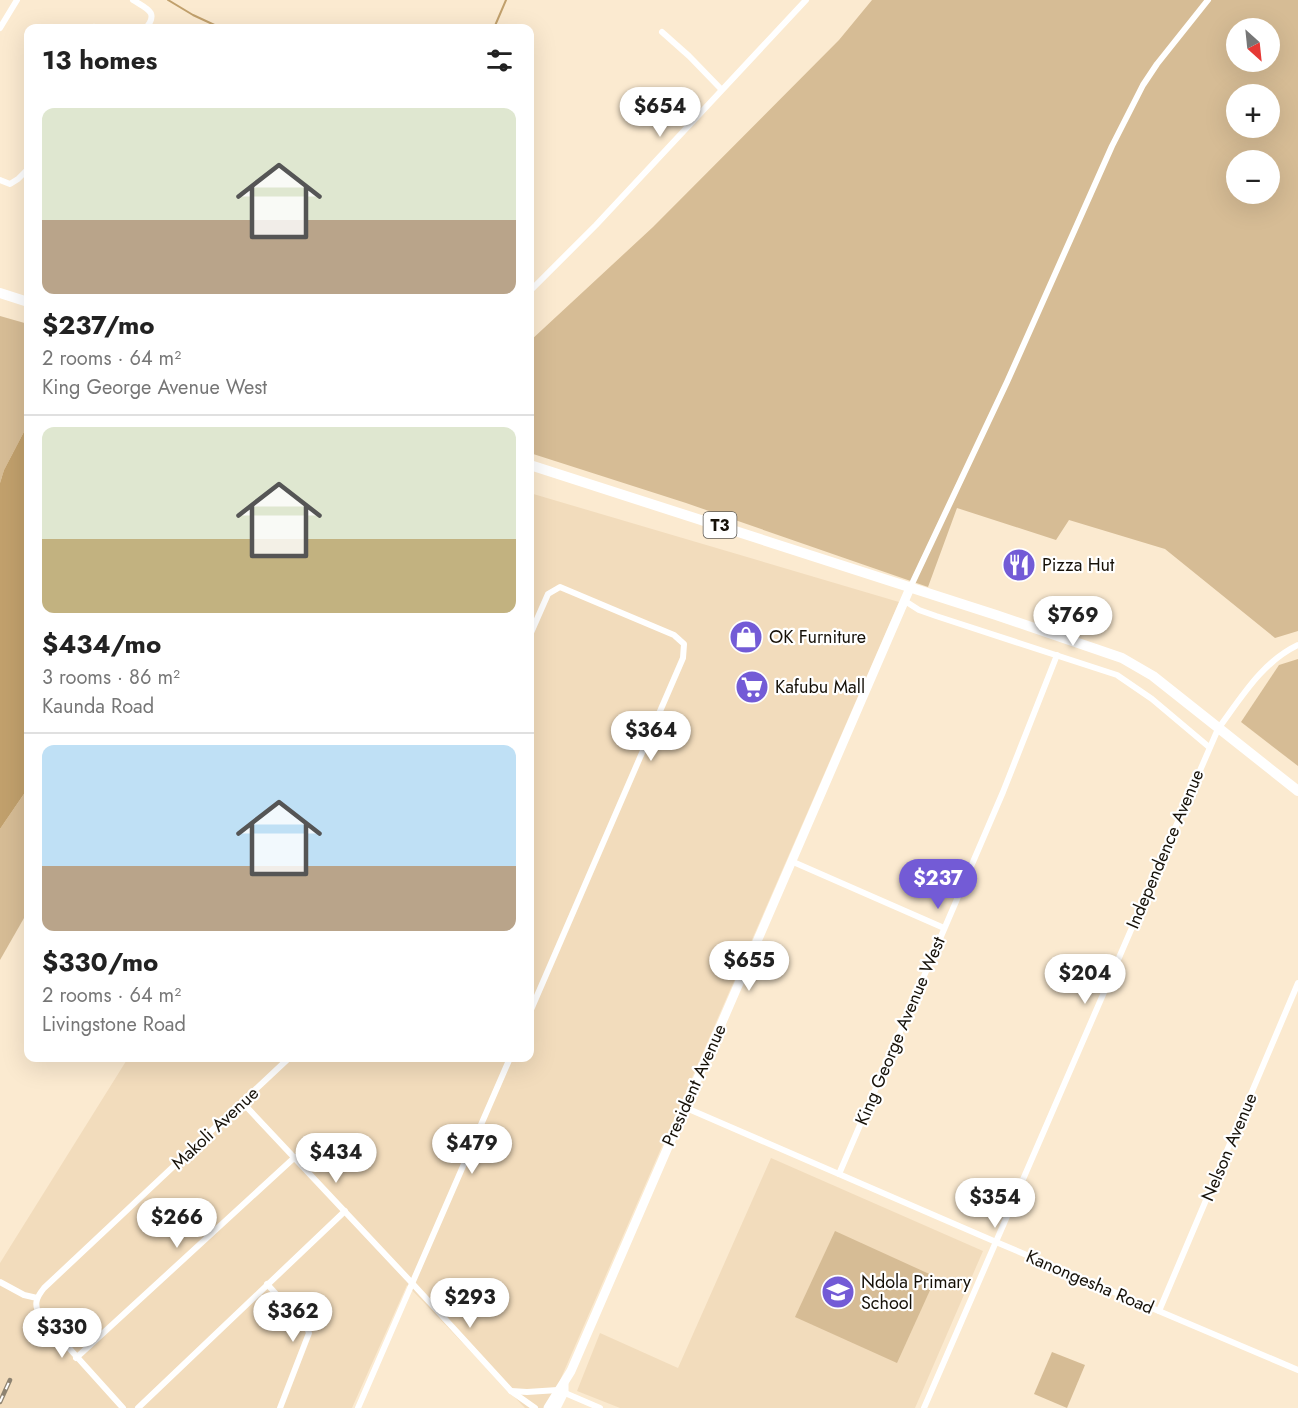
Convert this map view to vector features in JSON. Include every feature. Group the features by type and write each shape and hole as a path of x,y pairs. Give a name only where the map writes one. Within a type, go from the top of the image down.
{"highway":[{"path":"0,294 24,301"},
{"name":"T3","path":"534,466 1122,658 1153,676 1298,791"}],"main road":[{"name":"President Avenue","path":"556,1408 562,1389 910,588"},
{"name":"President Avenue","path":"548,1408 562,1389"}],"street":[{"path":"0,28 17,0"},
{"path":"134,0 152,14 149,24"},
{"path":"534,287 596,225 806,0"},
{"path":"910,588 1003,392 1112,146 1143,85 1208,0"},
{"path":"662,32 721,89"},
{"path":"0,180 10,184 24,173"},
{"path":"534,626 548,594 560,587 674,636 684,644 684,650 670,689 534,1003"},
{"path":"905,601 919,610 936,616 1117,675 1152,699 1209,747"},
{"name":"Independence Avenue","path":"924,1408 1209,747 1218,729 1269,663 1284,651 1298,645"},
{"name":"King George Avenue West","path":"839,1174 1007,782 1058,655"},
{"path":"791,861 944,928"},
{"name":"Nelson Avenue","path":"1159,1311 1298,983"},
{"name":"Makoli Avenue","path":"37,1298 44,1288 286,1062"},
{"path":"358,1408 508,1062"},
{"path":"242,1102 295,1156 511,1391 535,1408"},
{"name":"Kanongesha Road","path":"684,1107 1298,1370"},
{"path":"76,1358 295,1156"},
{"path":"138,1408 345,1211"},
{"path":"0,1282 24,1295 37,1298 36,1308 41,1317 123,1408"},
{"path":"267,1284 309,1333 280,1408"},
{"path":"511,1391 562,1389 600,1408"}],"shaded area":[{"path":"872,0 1298,0 1298,631 1275,638 1165,549 1069,520 1056,540 957,508 928,587 686,503 534,454 534,337 653,227 839,40"},
{"path":"0,316 24,323 24,432 4,470 0,483"},
{"path":"24,432 24,794 0,829 0,483 4,470"},
{"path":"534,494 899,602 548,1408 525,1408 407,1285 352,1408 0,1408 0,1263 126,1062 534,1062"},
{"path":"1298,659 1298,766 1241,722 1279,665"},
{"path":"24,794 24,918 0,960 0,829"},
{"name":"Ndola Primary School","path":"771,1158 983,1251 915,1408 620,1408 577,1391 600,1333 678,1368"},
{"path":"835,1231 936,1277 897,1363 795,1317"},
{"path":"1052,1352 1085,1365 1067,1408 1034,1394"}],"waterway":[{"path":"168,0 212,24"},
{"path":"496,24 506,0"}],"railway":[{"path":"0,1402 10,1380"}],"place":[{"name":"Pizza Hut","path":"1019,565"},
{"name":"OK Furniture","path":"746,637"},
{"name":"Kafubu Mall","path":"752,687"},
{"name":"Ndola Primary School","path":"838,1292"}]}
